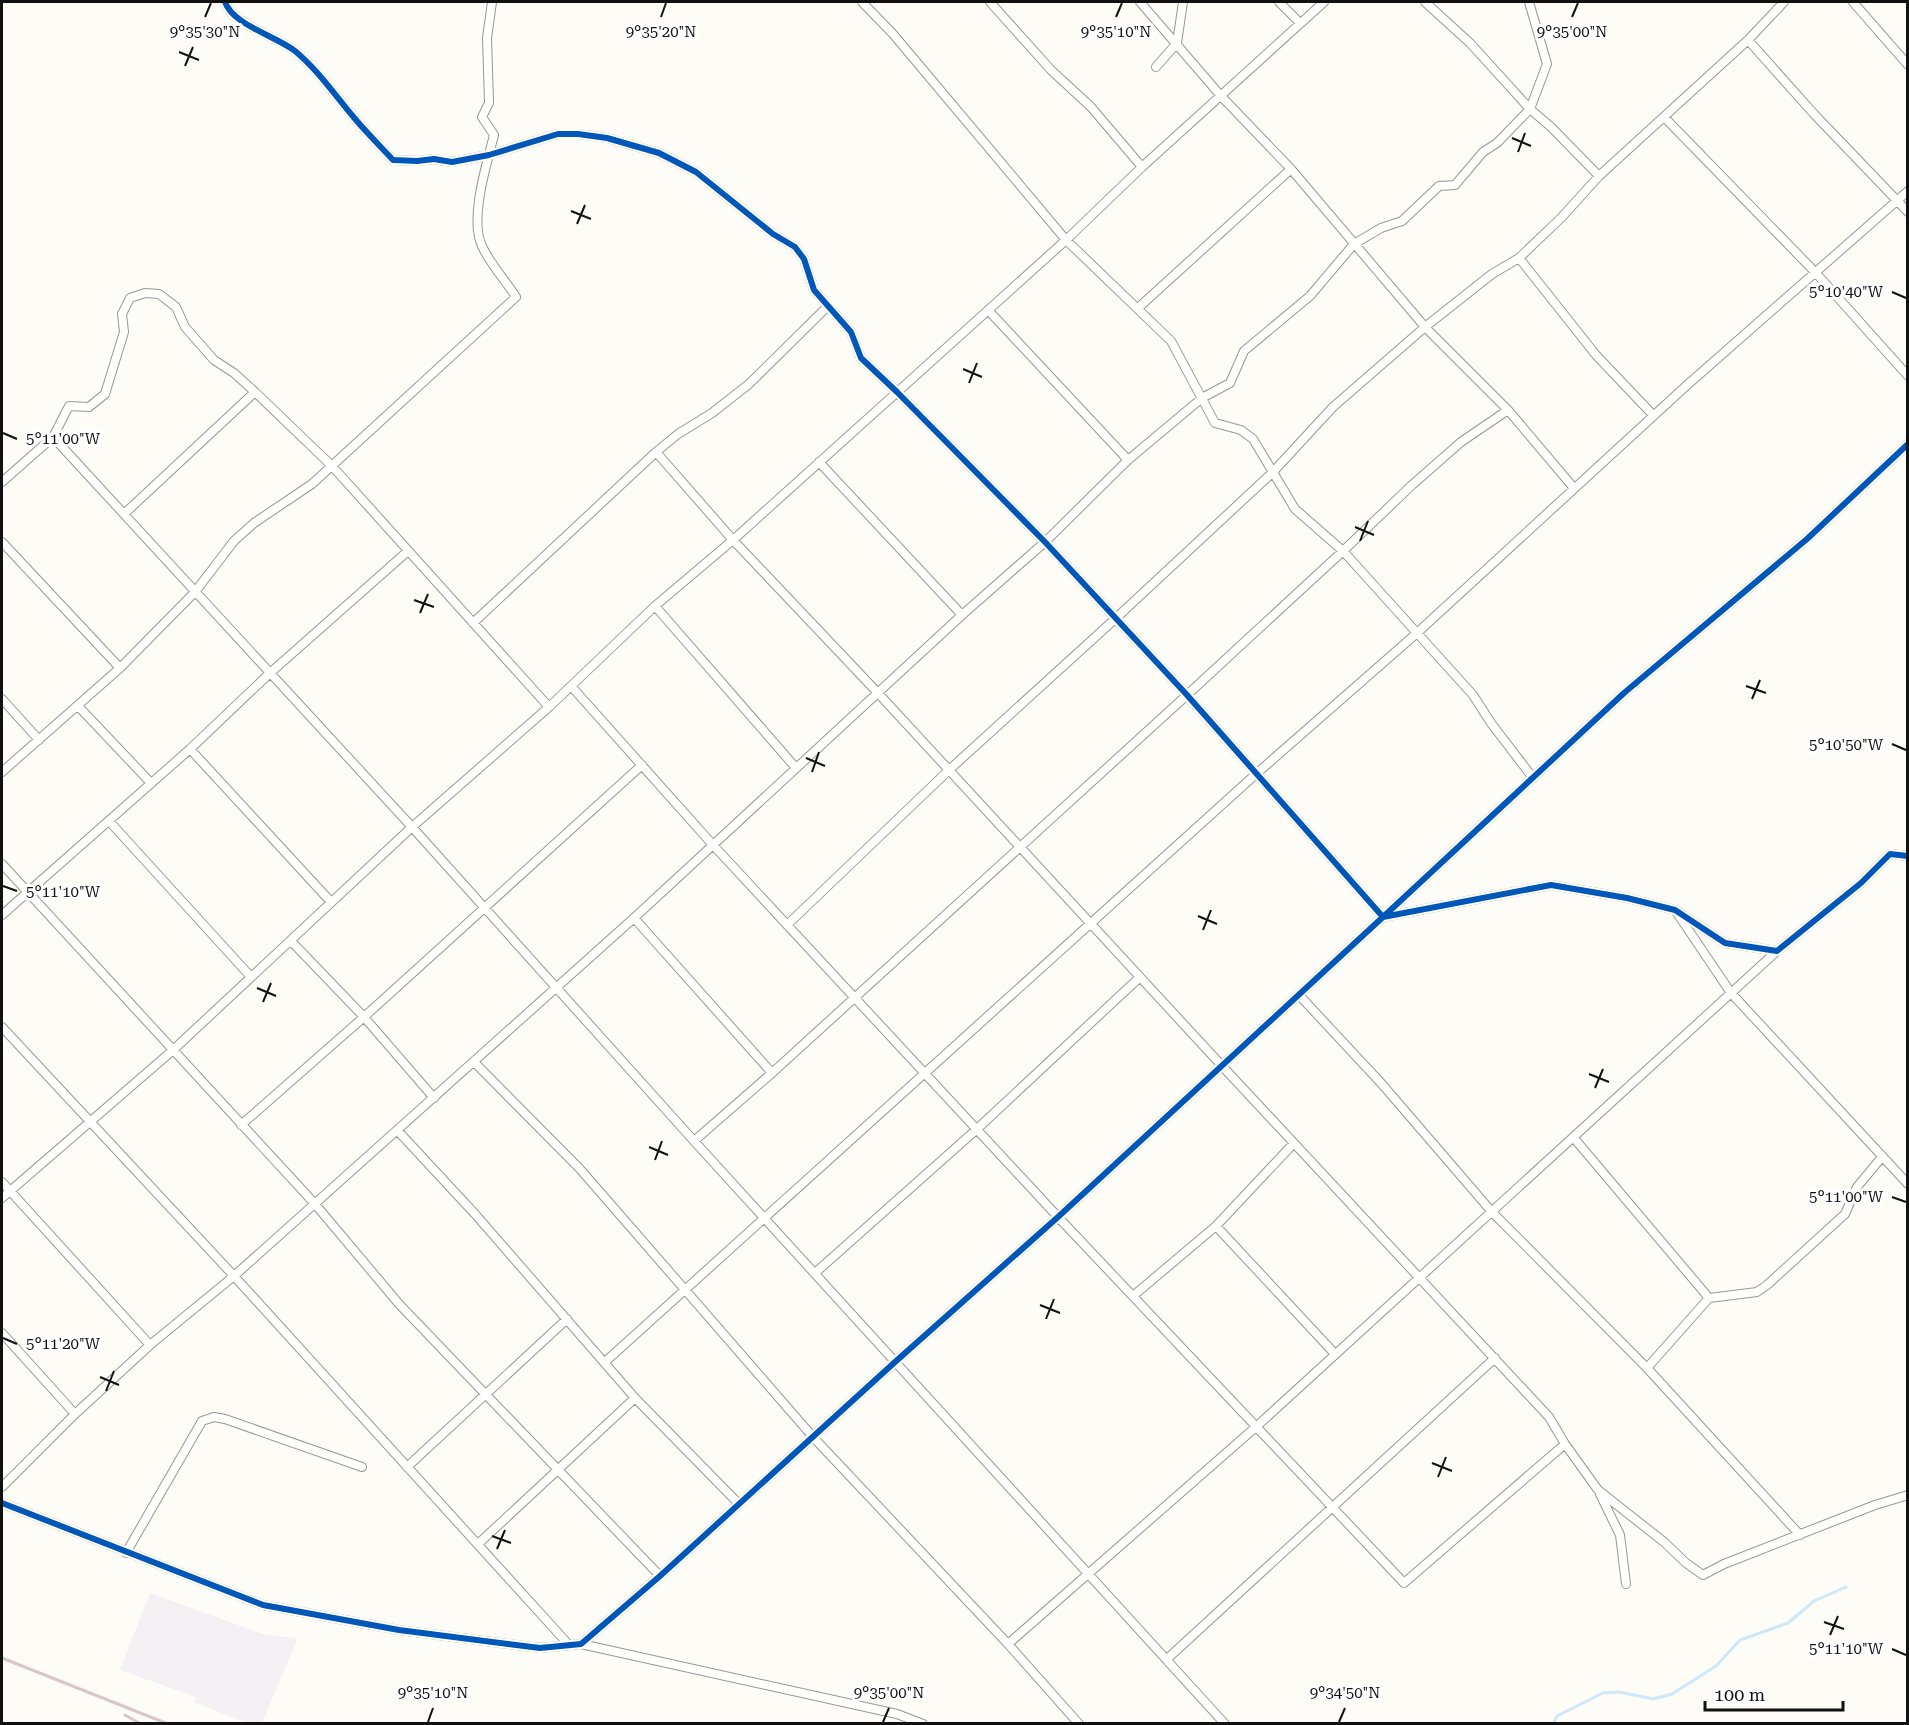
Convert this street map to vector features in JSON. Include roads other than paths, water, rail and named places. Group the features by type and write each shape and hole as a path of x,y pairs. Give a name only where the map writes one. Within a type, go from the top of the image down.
{"street":[{"path":"225,2 240,19 294,51 325,81 356,120 393,160 434,159 452,162 489,155 544,137 579,134 607,138 659,153 696,172 773,234 795,247 804,259 814,290 827,308 850,332 861,358 1044,542 1187,695 1383,917"},
{"path":"2,772 120,668 195,592 234,541 254,523 312,484 516,297 482,245 478,228 478,210 494,135 482,117 489,103 487,38 492,2"},
{"path":"862,2 893,34 1066,240 1171,341 1215,423 1241,430 1253,439 1295,509 1343,551 1473,695 1491,723 1533,777"},
{"path":"990,2 1051,70 1091,107 1142,167"},
{"path":"1140,2 1221,96 1292,170 1425,327 1508,410 1574,487"},
{"path":"1156,68 1177,43 1183,2"},
{"path":"1279,2 1300,23"},
{"path":"2,1198 172,1051 412,826 549,707 654,606 733,540 1066,240 1142,167 1324,2"},
{"path":"1425,2 1470,43 1530,109 1599,176"},
{"path":"2,1487 75,1414 150,1345 234,1276 634,918 877,692 1044,542 1128,460 1202,398 1230,383 1244,351 1310,296 1354,244 1381,228 1402,221 1439,186 1455,185 1483,152 1497,143 1530,109 1547,64 1529,2"},
{"path":"787,925 949,770 1272,473 1334,407 1425,327 1492,274 1519,258 1561,218 1599,176 1748,40 1784,2"},
{"path":"1852,2 1908,65"},
{"path":"1748,40 1814,114 1908,212"},
{"path":"1664,117 1815,272 1908,376"},
{"path":"1138,308 1292,170"},
{"path":"605,1362 1090,923 1417,633 1653,415 1908,190"},
{"path":"1519,258 1596,355 1653,415"},
{"path":"2,482 53,437 69,406 89,407 105,394 124,332 122,314 130,298 145,292 159,294 176,307 185,327 214,360 234,373 332,466 549,707"},
{"path":"473,623 656,453 678,434 712,413 749,384 827,308"},
{"path":"988,310 1128,460"},
{"path":"124,514 255,392"},
{"path":"694,1141 772,1073 1187,695 1412,485 1461,442 1508,410"},
{"path":"53,437 412,826 694,1141 765,1216 1225,1724"},
{"path":"581,1644 660,1576 1223,1067 1624,693 1807,539 1908,444"},
{"path":"656,453 733,540 877,692 1549,1417 1598,1490 1620,1535 1626,1584"},
{"path":"819,462 962,615"},
{"path":"2,542 120,668"},
{"path":"2,915 190,749 270,673 408,551"},
{"path":"654,606 796,768"},
{"path":"571,686 713,845 924,1073 1404,1583 1565,1444"},
{"path":"2,699 39,740"},
{"path":"78,706 151,783"},
{"path":"190,749 331,902"},
{"path":"241,1125 364,1017 642,765"},
{"path":"109,821 251,977"},
{"path":"1008,1644 1257,1426 1777,951 1861,883 1890,854 1908,856"},
{"path":"2,864 315,1204 399,1304 660,1576"},
{"path":"1383,917 1551,885 1627,898 1675,910 1725,943 1777,951"},
{"path":"1675,910 1731,993 1908,1184"},
{"path":"634,918 772,1073"},
{"path":"291,941 364,1017 434,1098"},
{"path":"815,1273 977,1129 1140,977"},
{"path":"1299,995 1381,1083 1492,1212 1647,1368 1800,1535"},
{"path":"2,1027 234,1276 570,1645"},
{"path":"474,1063 580,1169 813,1437 1008,1644 1079,1724"},
{"path":"397,1130 475,1214 635,1398 739,1504"},
{"path":"1573,1137 1709,1298"},
{"path":"1133,1296 1216,1226 1294,1143"},
{"path":"1647,1368 1709,1298 1757,1292 1767,1285 1845,1214 1857,1187 1882,1157"},
{"path":"2,1182 150,1345"},
{"path":"1216,1226 1335,1354"},
{"path":"407,1467 567,1318"},
{"path":"2,1333 75,1414"},
{"path":"1167,1659 1496,1358"},
{"path":"478,1544 635,1398"},
{"path":"126,1552 202,1420 214,1417 225,1419 362,1467"},
{"path":"1598,1490 1703,1575 1724,1564 1875,1505 1908,1495"},
{"path":"2,1503 263,1605 399,1630 540,1648 581,1644 897,1714 923,1724"}],"waterway":[{"path":"1553,1724 1557,1716 1603,1693 1620,1692 1653,1699 1672,1694 1716,1666 1740,1640 1788,1623 1814,1601 1846,1587"}],"railway":[{"path":"2,1658 168,1724"},
{"path":"125,1715 141,1724"}]}
